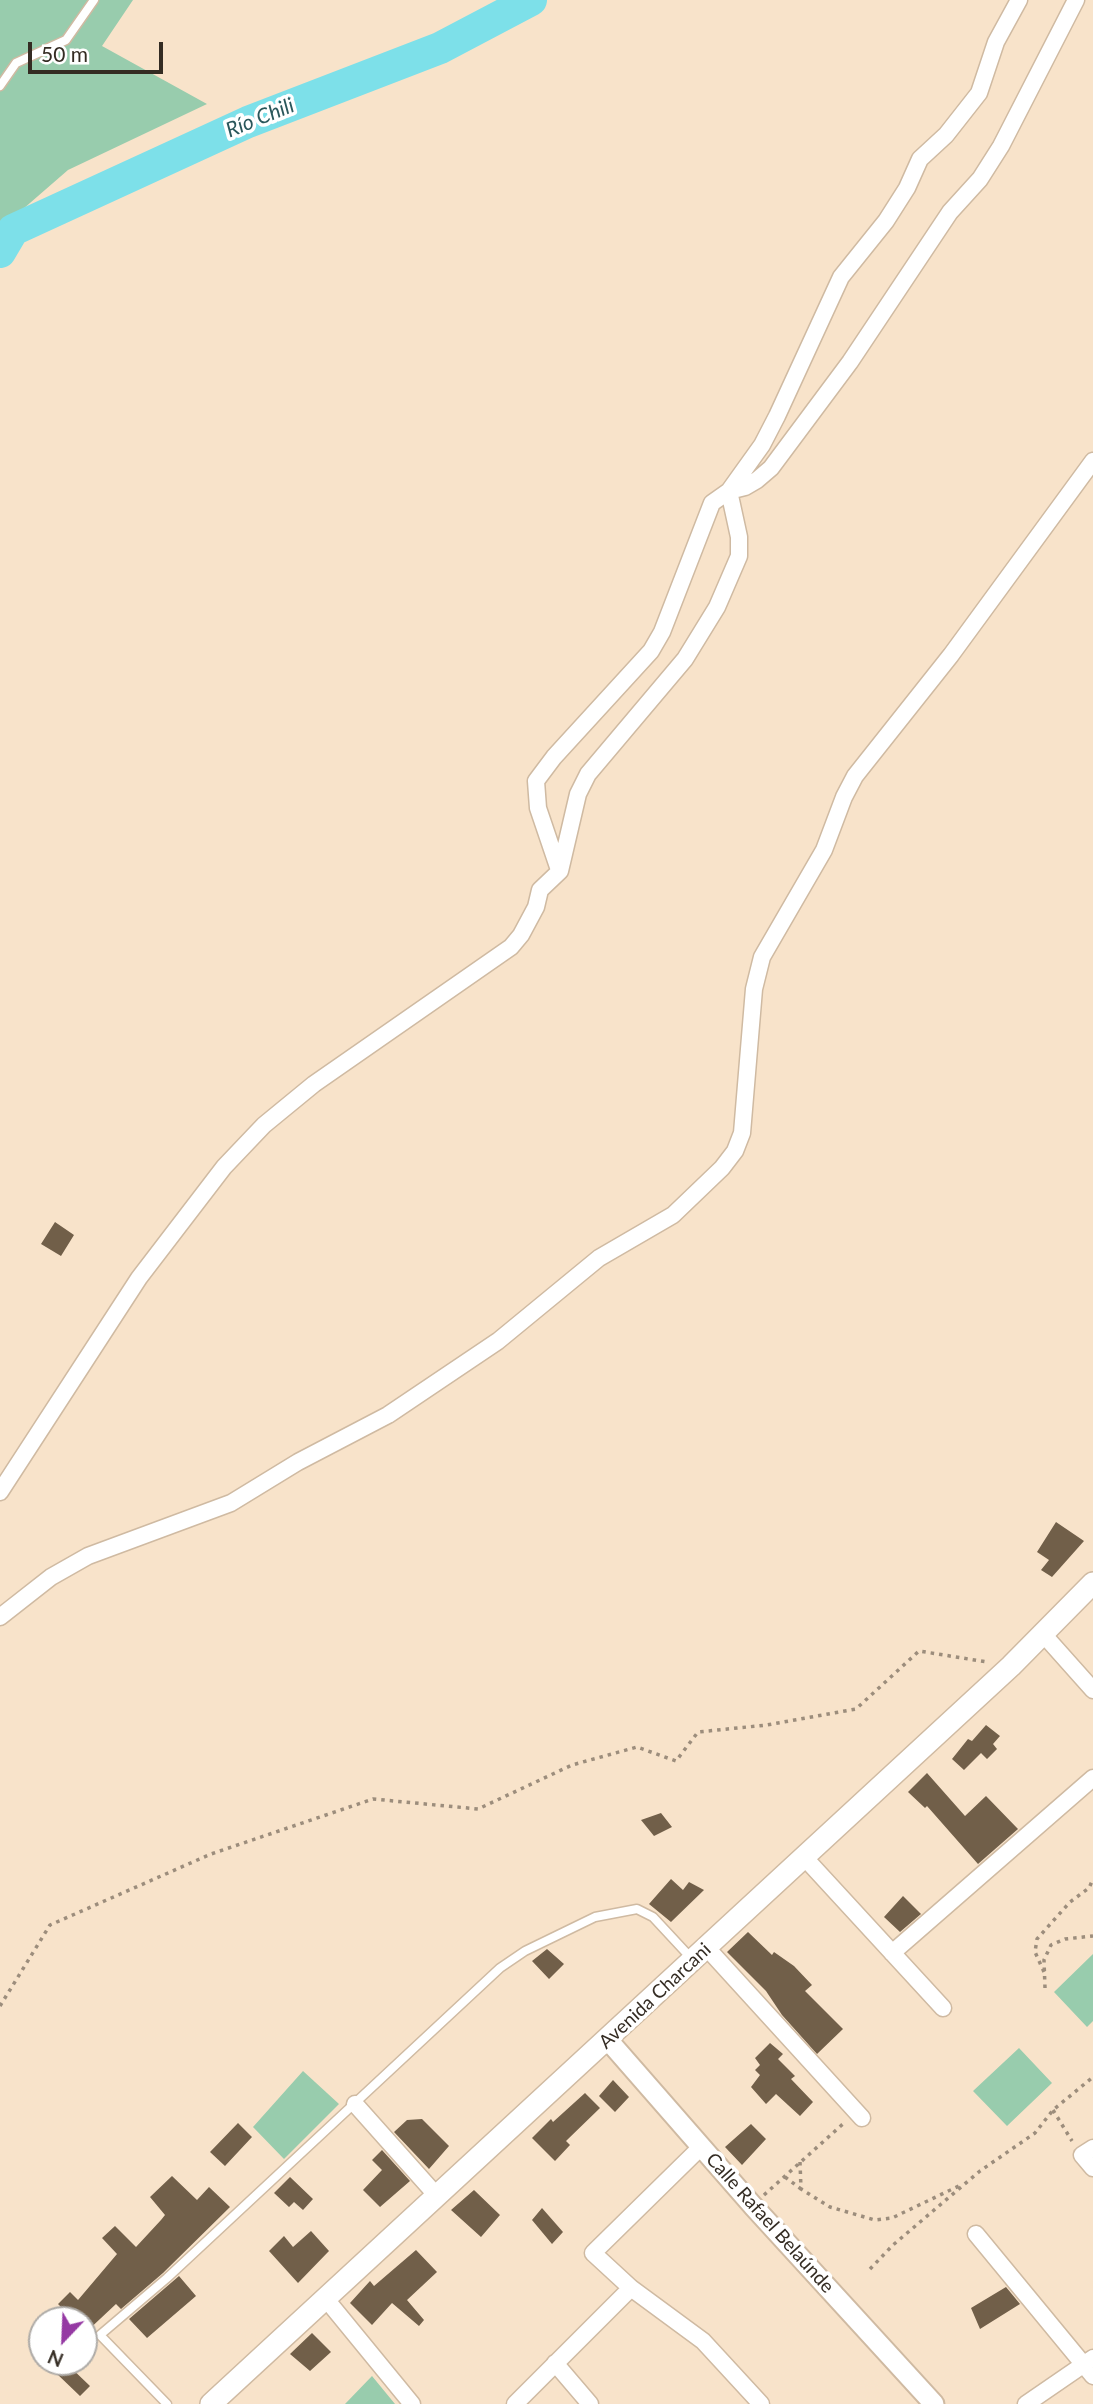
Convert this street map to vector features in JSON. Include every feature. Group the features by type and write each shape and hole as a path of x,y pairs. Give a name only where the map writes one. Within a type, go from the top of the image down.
{"main road":[{"name":"Avenida Charcani","path":"211,2404 805,1858 1044,1635 1093,1583"}],"street":[{"path":"560,871 538,808 536,781 554,757 651,651 662,632 712,503 729,491 762,445 841,277 886,221 908,188 920,159 946,135 979,93 996,42 1019,0"},
{"path":"729,491 745,488 771,468 850,362 950,212 980,179 1001,146 1076,0"},
{"path":"0,1617 51,1577 88,1556 230,1503 298,1462 388,1415 498,1341 598,1258 673,1214 722,1168 735,1151 742,1133 754,989 762,957 824,850 855,776 951,655 1093,461"},
{"path":"0,1492 139,1278 224,1167 264,1125 314,1084 511,947 530,919 540,890 560,871 578,794 588,774 685,659 731,578 739,555 739,537 729,491"},
{"path":"1044,1635 1093,1690"},
{"path":"892,1953 1093,1778"},
{"path":"805,1858 943,2008"},
{"path":"700,1954 859,2114"},
{"name":"Calle Rafael Belaúnde","path":"608,2040 752,2206 934,2404"},
{"path":"355,2104 437,2196"},
{"path":"701,2147 593,2253 631,2288 703,2341 761,2404"},
{"path":"1093,2148 1082,2155 1093,2168"},
{"path":"976,2234 1088,2360 1093,2376"},
{"path":"515,2404 631,2288"},
{"path":"326,2299 412,2404"},
{"path":"1026,2404 1088,2360"},
{"path":"555,2363 590,2404"}],"lane":[{"path":"0,86 16,63 66,40 94,0"},
{"path":"167,2404 100,2335 167,2278 500,1968 525,1951 595,1917 637,1909 653,1917 700,1954"}],"path":[{"path":"0,2006 50,1925 211,1854 373,1799 478,1810 572,1765 637,1747 676,1761 698,1732 767,1725 856,1709 919,1651 1011,1666"},
{"path":"1044,1972 1035,1952 1037,1939 1070,1902 1089,1888 1093,1879"},
{"path":"1045,1988 1044,1972 1051,1945 1093,1936"},
{"path":"870,2269 893,2245 968,2181 1016,2143 1035,2133 1093,2077"},
{"path":"1055,2112 1076,2146"},
{"path":"752,2206 859,2114"},
{"path":"800,2162 801,2189"},
{"path":"785,2177 830,2207 883,2221 968,2181"}],"green space":[{"path":"0,0 133,0 102,46 207,104 68,170 0,229"},
{"path":"1093,1954 1093,2021 1087,2027 1054,1992"},
{"path":"1019,2048 1052,2083 1007,2126 973,2091"},
{"path":"303,2071 339,2104 284,2159 253,2127"},
{"path":"372,2376 395,2404 345,2404"}],"building":[{"path":"55,1222 74,1235 61,1256 41,1244"},
{"path":"1056,1522 1084,1541 1052,1577 1041,1570 1049,1560 1037,1552"},
{"path":"986,1725 1000,1736 993,1744 997,1749 987,1759 981,1753 964,1770 952,1759 968,1739 972,1741"},
{"path":"927,1773 965,1816 986,1796 1018,1829 978,1864 927,1806 925,1808 908,1792"},
{"path":"661,1813 672,1827 654,1836 641,1820"},
{"path":"671,1879 683,1890 689,1882 704,1890 671,1922 649,1904"},
{"path":"903,1896 921,1914 900,1932 884,1917"},
{"path":"748,1932 772,1955 774,1952 794,1966 812,1985 805,1991 843,2029 817,2054 782,2015 766,1991 727,1952"},
{"path":"547,1949 564,1964 549,1979 532,1961"},
{"path":"770,2043 783,2054 778,2059 795,2076 791,2079 813,2102 800,2116 776,2094 766,2104 751,2087 760,2075 755,2070 760,2065 755,2058"},
{"path":"613,2080 629,2097 615,2112 599,2096"},
{"path":"585,2093 600,2108 566,2141 570,2145 555,2161 532,2138 551,2119 553,2122"},
{"path":"422,2119 449,2146 429,2169 394,2132 407,2120"},
{"path":"238,2123 252,2137 225,2166 210,2152"},
{"path":"751,2124 766,2139 742,2165 725,2147"},
{"path":"382,2150 410,2181 380,2207 363,2190 382,2170 372,2160"},
{"path":"172,2176 197,2200 209,2187 230,2207 163,2273 121,2309 116,2304 98,2321 98,2306 60,2306 58,2304 70,2292 78,2300 117,2254 102,2238 115,2226 136,2247 161,2220 165,2215 150,2197"},
{"path":"290,2177 313,2199 303,2210 294,2202 289,2207 274,2193"},
{"path":"474,2190 500,2215 481,2237 451,2210"},
{"path":"542,2208 563,2232 552,2244 532,2220"},
{"path":"311,2231 329,2251 298,2283 269,2251 284,2236 293,2247"},
{"path":"416,2250 437,2272 407,2300 424,2320 419,2326 392,2303 372,2325 350,2303 370,2281 374,2286"},
{"path":"179,2276 196,2296 147,2338 129,2319"},
{"path":"1006,2287 1020,2304 980,2329 971,2308"},
{"path":"312,2333 331,2352 310,2371 290,2354"},
{"path":"59,2376 80,2376 90,2386 80,2396"}],"waterway":[{"name":"Río Chili","path":"0,252 13,230 248,122 440,48 531,0"}]}
